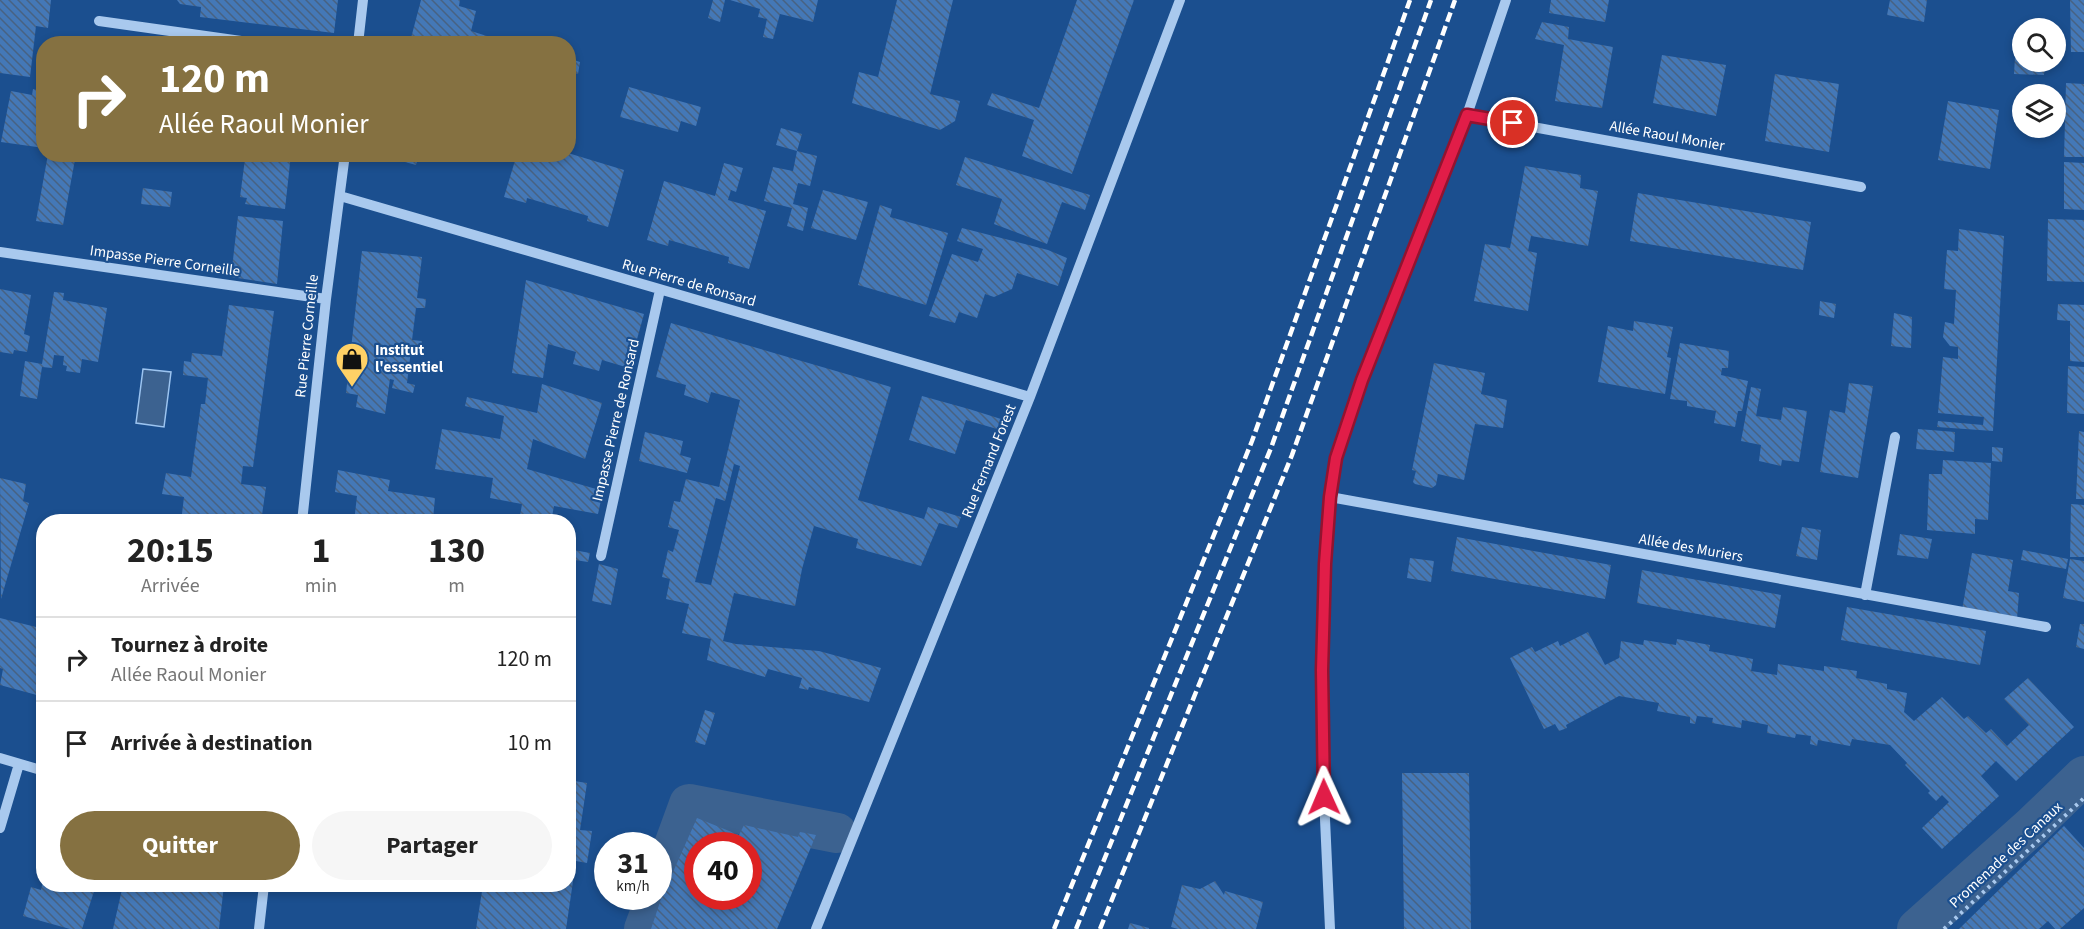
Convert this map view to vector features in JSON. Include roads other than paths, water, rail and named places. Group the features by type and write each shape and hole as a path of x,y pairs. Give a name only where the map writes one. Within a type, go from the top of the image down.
{"street":[{"path":"359,36 363,0"},
{"name":"Rue Fernand Forest","path":"816,929 1030,397 1180,0"},
{"path":"1330,929 1324,797 1322,670 1325,564 1330,497 1336,458 1362,380 1467,115 1506,0"},
{"path":"99,21 205,36"},
{"name":"Allée Raoul Monier","path":"1467,115 1861,187"},
{"name":"Rue Pierre Corneille","path":"303,514 326,299 344,162"},
{"name":"Rue Pierre de Ronsard","path":"340,196 1030,397"},
{"name":"Impasse Pierre Corneille","path":"0,252 326,299"},
{"name":"Impasse Pierre de Ronsard","path":"601,556 660,290"},
{"path":"1865,595 1895,437"},
{"name":"Allée des Muriers","path":"1330,497 2046,627"},
{"path":"0,758 36,769"},
{"path":"0,828 19,764"},
{"path":"259,929 263,892"}],"water":[{"path":"143,369 171,372 164,427 136,423"}],"waterway":[{"path":"1917,929 2084,776"},
{"path":"672,851 689,804 837,833"},
{"path":"644,929 651,910"}],"railway":[{"path":"1054,929 1252,441 1410,0"},
{"path":"1076,929 1271,448 1431,0"},
{"path":"1100,929 1292,455 1455,0"}],"place":[{"name":"Institut l'essentiel","path":"352,388"}]}
